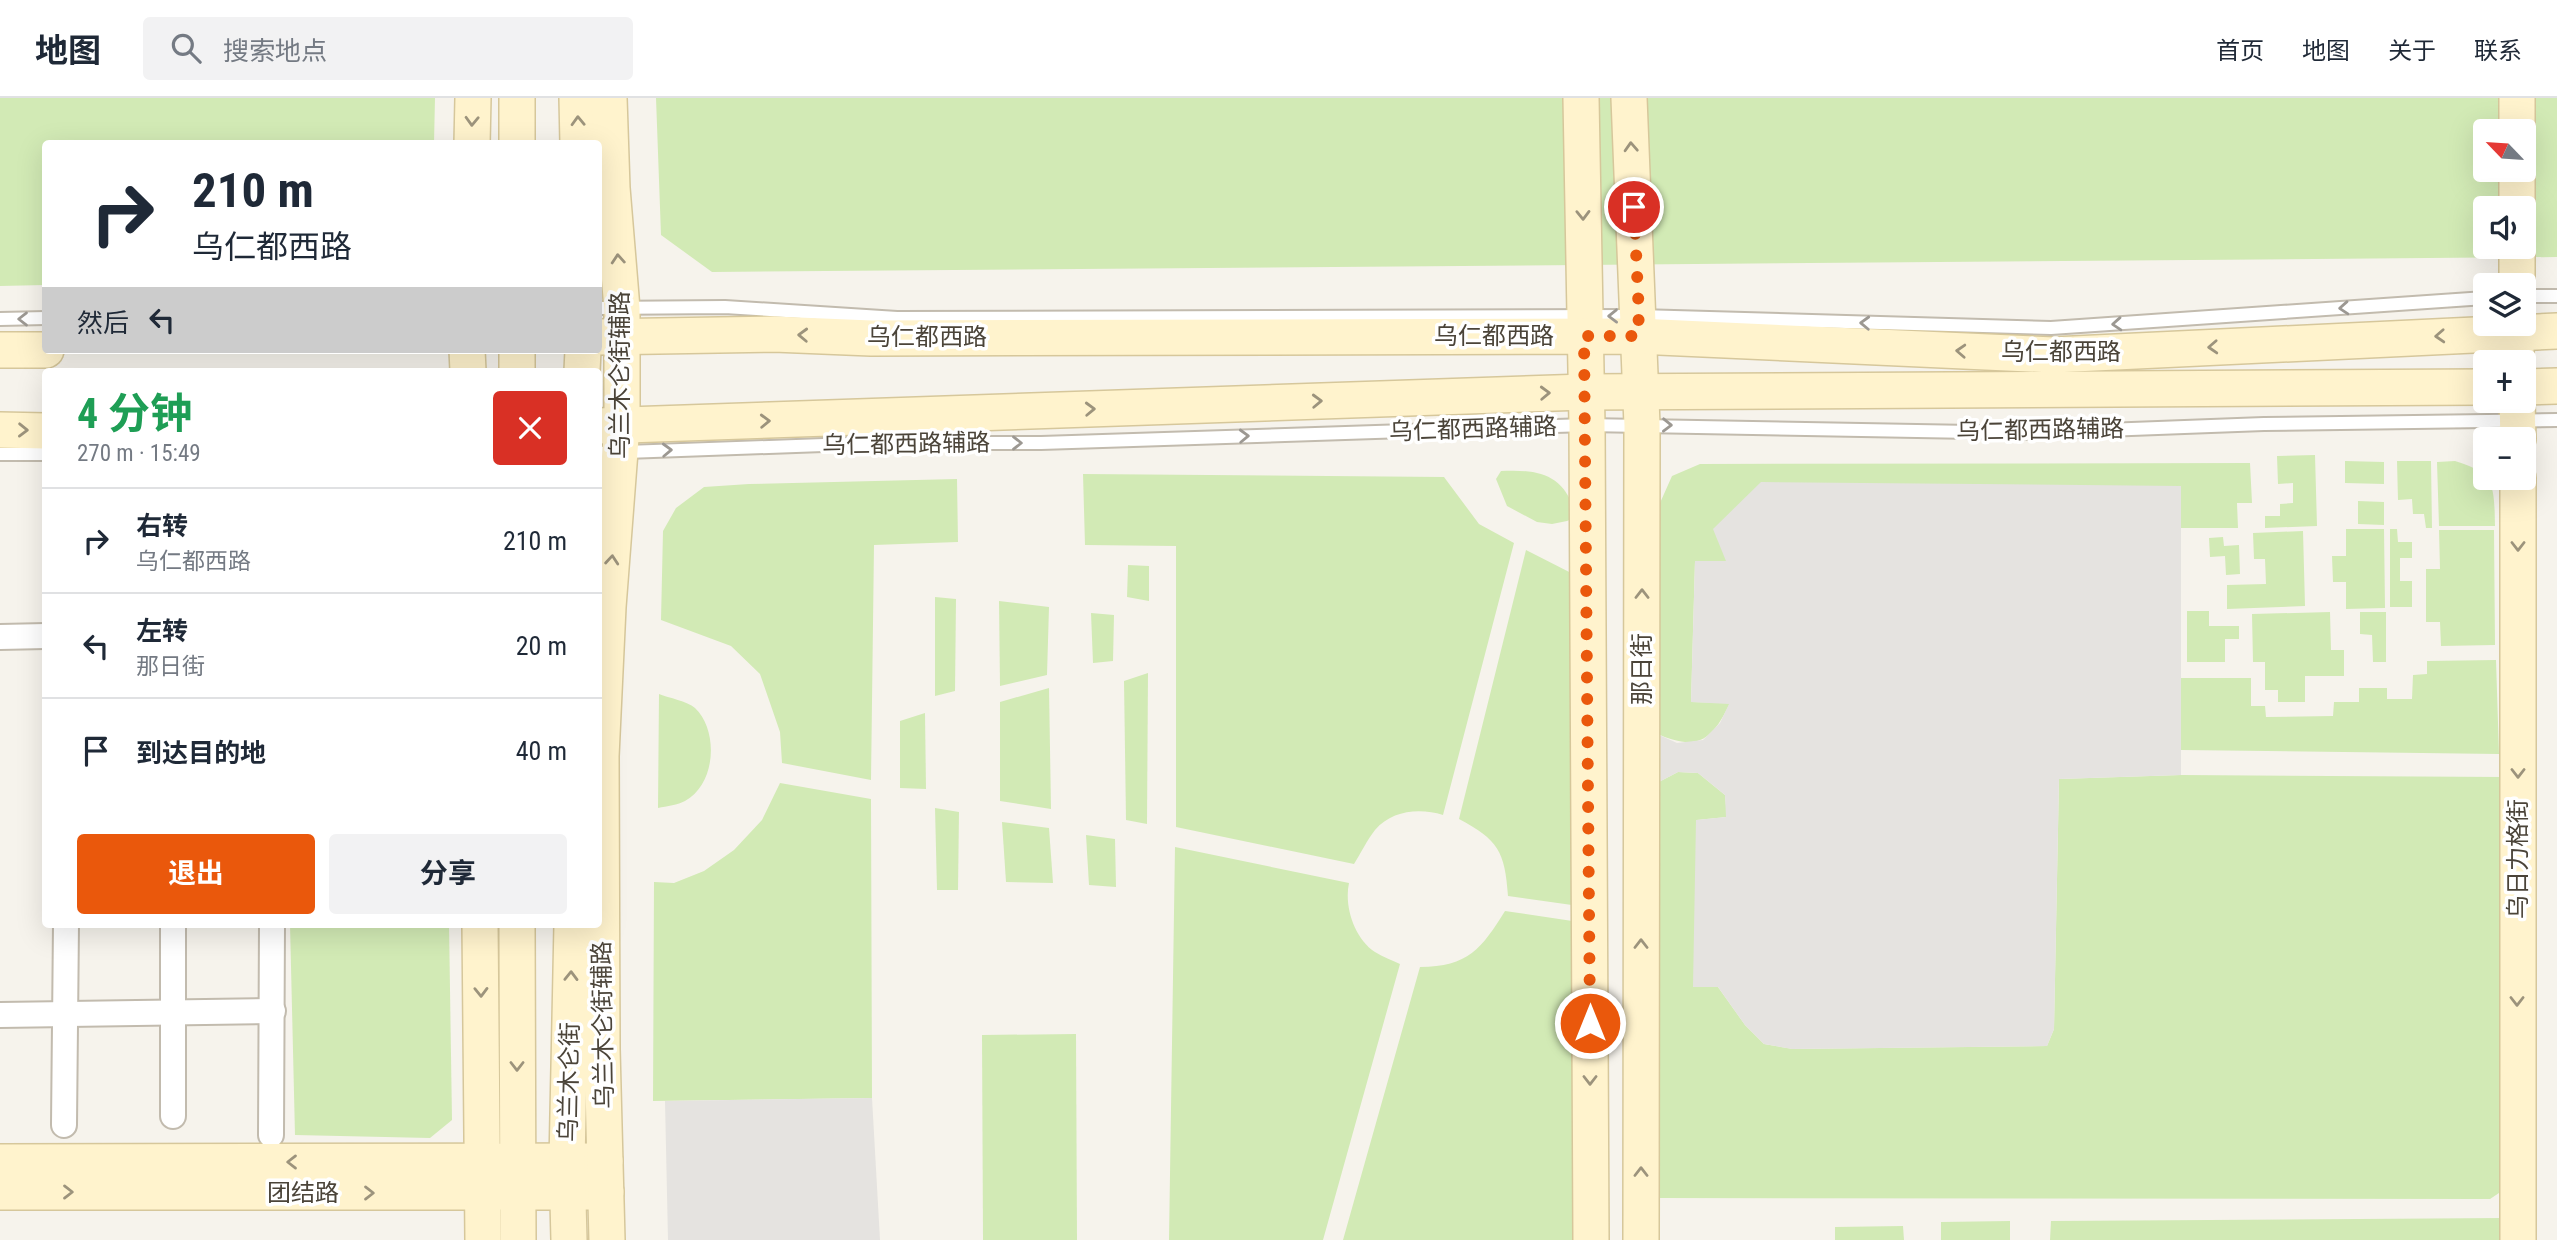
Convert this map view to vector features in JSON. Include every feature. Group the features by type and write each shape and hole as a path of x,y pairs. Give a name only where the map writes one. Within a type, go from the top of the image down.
{"street":[{"path":"472,140 473,98"},
{"path":"517,98 517,140"},
{"path":"577,98 578,140"},
{"name":"乌兰木仑街辅路","path":"602,735 608,607 612,188 610,98"},
{"path":"1581,98 1586,409 1591,1240"},
{"name":"那日街","path":"1629,98 1640,408 1641,1240"},
{"path":"2516,98 2516,119"},
{"name":"乌仁都西路","path":"610,323 872,338 1638,326 2053,355 2516,340 2557,331"},
{"path":"0,350 42,350"},
{"path":"2536,387 2557,386"},
{"name":"乌仁都西路","path":"610,439 857,419 1640,408 2070,391 2473,387"},
{"path":"0,430 42,431"},
{"name":"乌日力格街","path":"2518,490 2518,1240"},
{"path":"0,637 42,636"},
{"path":"64,1125 66,928"},
{"path":"173,928 173,1116"},
{"path":"271,1135 274,1011 272,928"},
{"path":"480,928 501,1177 483,1240"},
{"name":"乌兰木仑街","path":"517,928 501,1177 518,1240"},
{"name":"乌兰木仑街","path":"569,1240 567,1177 572,928"},
{"name":"乌兰木仑街辅路","path":"602,928 607,1240"},
{"path":"0,1015 274,1011"},
{"path":"0,1162 501,1177"},
{"name":"团结路","path":"0,1192 501,1177 606,1177"}],"lane":[{"path":"2536,296 2557,296"},
{"path":"1638,326 2051,328 2473,299"},
{"path":"0,319 42,318"},
{"name":"乌仁都西路辅路","path":"1640,408 2028,433 2264,424 2557,420"},
{"path":"0,454 42,454"}],"green space":[{"path":"0,98 435,98 434,140 42,140 42,285 0,286"},
{"path":"656,98 2557,98 2557,257 2536,257 2536,196 2473,196 2473,258 712,272 661,235"},
{"path":"2315,455 2317,526 2265,528 2265,516 2280,516 2280,504 2293,503 2293,483 2278,484 2277,456"},
{"path":"2345,461 2384,462 2384,484 2345,483"},
{"path":"2397,461 2431,461 2432,528 2426,528 2424,514 2413,514 2412,499 2398,500"},
{"path":"2455,461 2473,468 2473,490 2493,490 2495,526 2439,526 2437,462"},
{"path":"2250,463 2252,503 2237,503 2238,528 2181,528 2180,486 1727,561 1695,561 1691,702 1730,703 1716,727 1701,740 1681,742 1655,733 1656,512 1672,476 1700,464"},
{"path":"1501,471 1528,471 1549,477 1566,492 1576,517 1552,524 1537,522 1507,506 1496,479"},
{"path":"1083,474 1444,477 1479,524 1514,543 1443,815 1416,811 1390,818 1375,830 1354,864 1176,827 1176,546 1085,545"},
{"path":"957,479 958,542 874,545 871,780 782,763 780,732 760,674 731,646 661,620 663,531 676,508 704,487"},
{"path":"2358,501 2384,502 2384,525 2358,524"},
{"path":"2346,529 2384,529 2385,608 2346,609 2346,582 2333,582 2332,556 2346,556"},
{"path":"2390,529 2397,529 2398,542 2412,542 2412,558 2400,558 2400,581 2412,581 2412,607 2390,607"},
{"path":"2439,530 2494,530 2495,645 2441,646 2440,622 2426,622 2426,569 2440,569"},
{"path":"2303,531 2305,606 2227,609 2227,585 2266,584 2265,559 2254,559 2253,533"},
{"path":"2223,537 2224,546 2239,545 2240,574 2226,575 2225,556 2210,557 2209,538"},
{"path":"1526,550 1579,577 1579,906 1508,896 1505,868 1497,848 1483,834 1459,819"},
{"path":"1128,565 1149,566 1149,601 1127,597"},
{"path":"935,597 956,599 955,691 935,696"},
{"path":"999,601 1049,607 1047,675 1000,686"},
{"path":"2187,611 2209,611 2209,626 2239,626 2239,639 2225,639 2225,662 2187,662"},
{"path":"2330,612 2331,650 2344,650 2344,676 2305,676 2305,702 2278,702 2278,690 2265,690 2265,662 2253,662 2252,614"},
{"path":"2360,612 2386,612 2386,662 2373,662 2372,635 2360,634"},
{"path":"1091,613 1114,615 1113,661 1093,663"},
{"path":"2496,660 2499,754 2181,750 2180,678 2251,678 2251,706 2265,706 2266,717 2333,716 2334,702 2359,702 2359,688 2387,688 2387,699 2412,699 2413,675 2427,674 2427,661"},
{"path":"1148,673 1147,824 1126,820 1124,681"},
{"path":"1049,688 1051,809 1000,801 1000,702"},
{"path":"659,694 695,708 708,730 711,757 703,783 695,793 682,802 658,808"},
{"path":"925,713 926,789 900,788 900,721"},
{"path":"1678,772 1698,773 1725,795 1727,817 1697,820 1718,987 1745,1025 1764,1044 1793,1049 2047,1046 2054,1029 2059,779 2181,775 2505,777 2499,1193 2490,1199 1657,1198 1655,784"},
{"path":"780,783 871,799 872,1098 653,1101 654,882 674,883 704,871 734,850 762,820"},
{"path":"935,808 959,812 958,890 937,890"},
{"path":"1002,822 1049,828 1053,883 1006,882"},
{"path":"1086,835 1115,839 1116,887 1089,885"},
{"path":"1175,847 1349,883 1349,911 1361,939 1375,952 1400,964 1323,1240 1169,1240"},
{"path":"1505,911 1579,922 1581,1240 1343,1240 1420,967 1450,963 1472,953 1489,935"},
{"path":"290,928 449,928 452,1120 430,1138 295,1135"},
{"path":"1076,1034 1077,1240 983,1240 982,1035"},
{"path":"2502,1218 2502,1240 2050,1240 2051,1221"},
{"path":"2010,1221 2010,1240 1941,1240 1941,1222"},
{"path":"1903,1226 1904,1240 1835,1240 1835,1227"}],"shaded area":[{"path":"1761,482 2181,486 2181,775 2059,779 2054,1029 2047,1046 1792,1049 1764,1044 1745,1025 1718,987 1693,987 1696,820 1726,817 1725,795 1698,773 1678,772 1655,784 1655,733 1677,743 1703,740 1720,723 1729,704 1691,702 1695,561 1726,561 1713,529"},
{"path":"872,1098 880,1240 668,1240 665,1101"}],"route":[{"path":"1590,1023 1587,425 1584,336 1637,336 1639,316 1634,207"}]}
